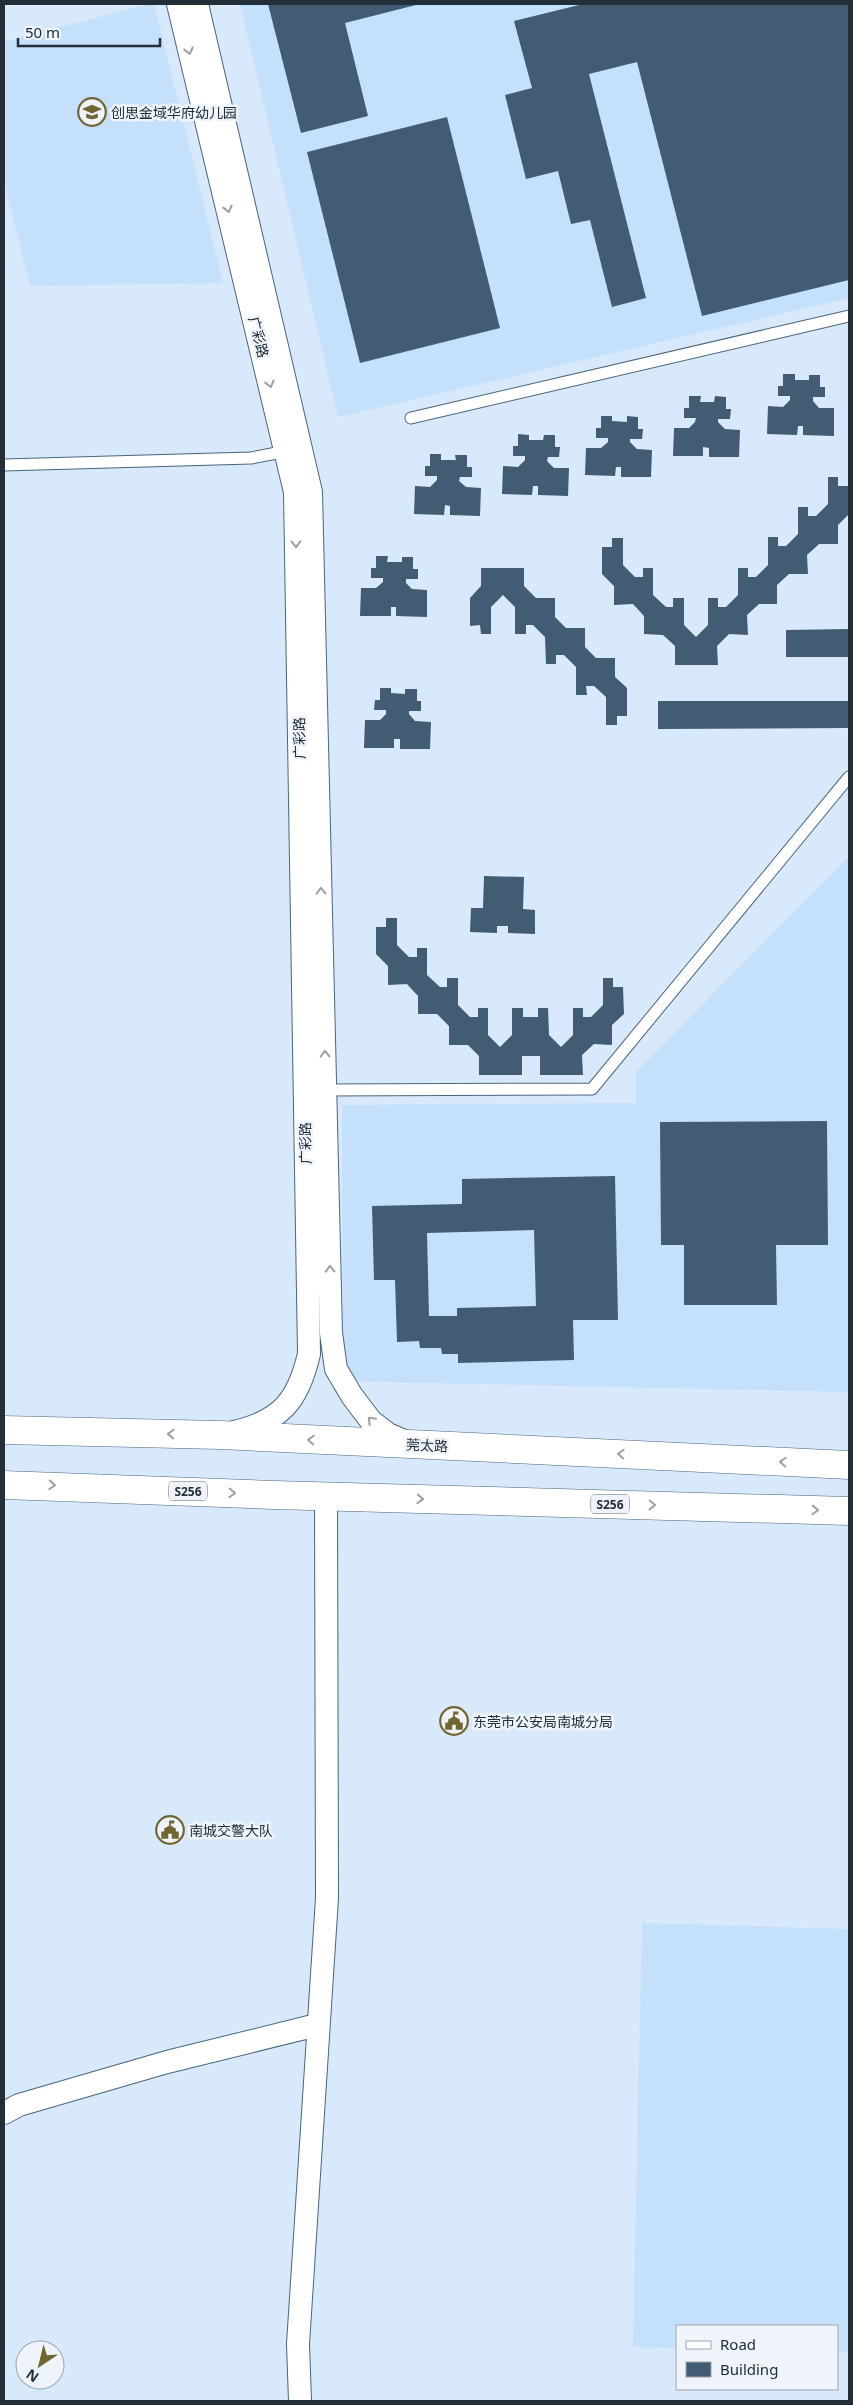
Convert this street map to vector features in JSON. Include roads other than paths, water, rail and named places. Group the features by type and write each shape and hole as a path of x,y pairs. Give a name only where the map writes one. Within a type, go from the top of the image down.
{"main road":[{"name":"莞太路","path":"4,1430 220,1436 849,1465"},
{"name":"S256","path":"4,1485 849,1511"}],"street":[{"name":"广彩路","path":"178,4 293,450 311,492 315,1090 309,1354 304,1376 292,1399 277,1416 253,1428 220,1436"},
{"name":"广彩路","path":"197,4 293,450"},
{"name":"广彩路","path":"315,1090 336,1369 352,1396 371,1421 388,1434 412,1444"},
{"path":"300,2401 298,2344 317,2025 327,1898 326,1496"},
{"path":"4,2113 20,2105 167,2062 317,2025"}],"lane":[{"path":"411,418 849,316"},
{"path":"4,465 251,458 293,450"},
{"path":"315,1090 592,1089 849,777"}],"place":[{"name":"创思金域华府幼儿园","path":"92,112"},
{"name":"东莞市公安局南城分局","path":"454,1721"},
{"name":"南城交警大队","path":"170,1830"}]}
